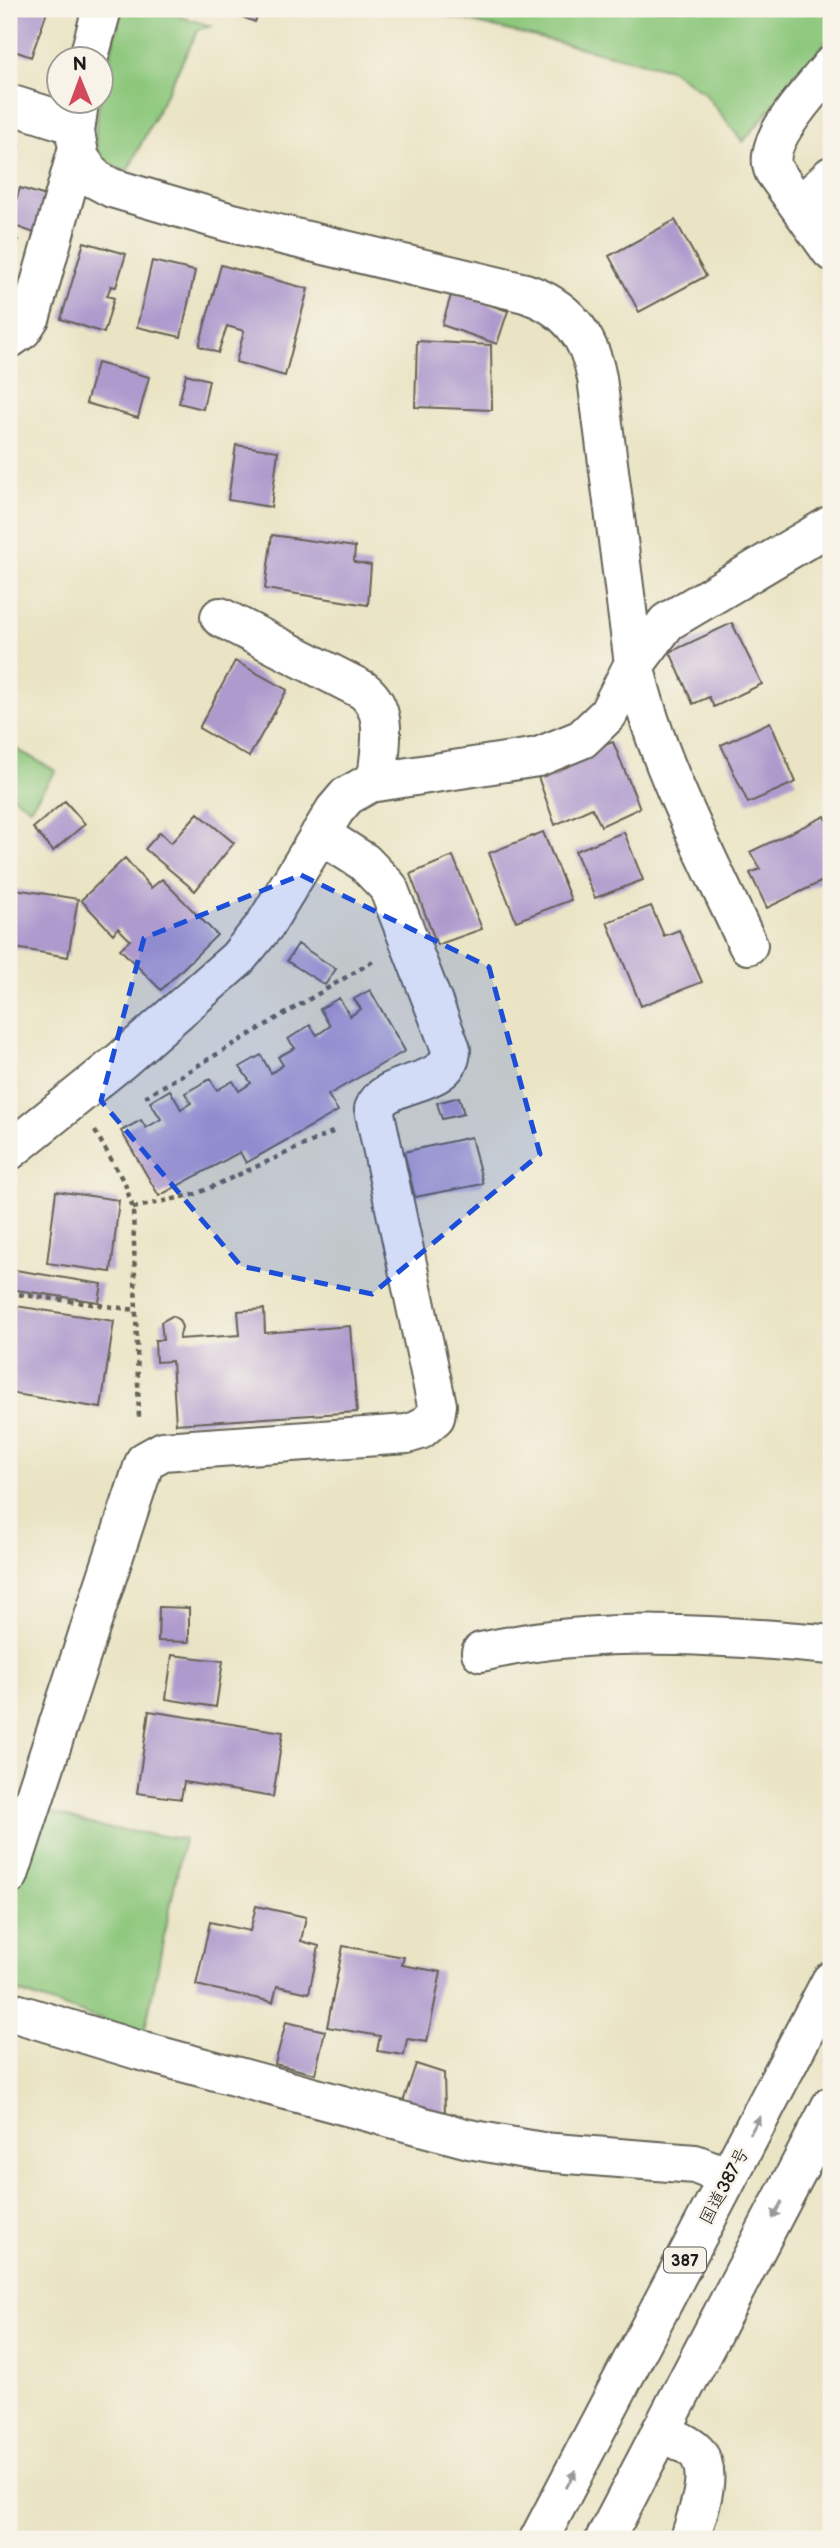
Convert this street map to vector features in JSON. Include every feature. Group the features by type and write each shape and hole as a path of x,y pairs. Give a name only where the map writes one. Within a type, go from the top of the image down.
{"main road":[{"path":"92,46 102,9"},
{"path":"831,66 778,135 771,150 774,171 831,251"},
{"path":"9,104 77,126"},
{"path":"9,339 22,330 31,316 77,126"},
{"path":"77,126 89,173 112,188 228,222 525,293 544,299 565,312 581,333 594,363 624,562 634,664 643,703 671,779 748,945"},
{"path":"800,207 831,176"},
{"path":"9,1151 132,1051 237,959 265,925 320,834 347,796 377,782 555,752 582,739 608,714 634,664 667,622 831,525"},
{"path":"220,617 363,690 374,699 382,720 377,782"},
{"path":"9,1875 145,1461 163,1451 407,1434 420,1430 435,1417 437,1405 374,1110 376,1103 386,1096 443,1070 450,1060 451,1049 388,887 364,862 320,834"},
{"path":"481,1652 517,1644 595,1636 746,1637 831,1645"},
{"name":"国道387号","path":"539,2539 829,1989"},
{"path":"9,2011 141,2051 469,2139 542,2151 686,2163 728,2177"},
{"path":"605,2539 831,2106"},
{"path":"661,2431 693,2449 705,2469 690,2539"}],"path":[{"path":"137,1101 382,956"},
{"path":"90,1120 125,1184 133,1208 139,1429"},
{"path":"94,1129 105,1122"},
{"path":"133,1208 196,1194 349,1125"},
{"path":"9,1293 136,1310"}],"highlighted area":[{"path":"301,875 489,967 540,1154 372,1294 241,1266 101,1101 144,938"}],"green space":[{"path":"122,9 165,12 211,26 198,30 127,172 103,158 96,144 97,116 116,116 116,46 112,46"},
{"path":"441,9 831,9 831,36 743,142 704,93 670,69 439,14"},
{"path":"9,745 56,771 30,808 9,794"},
{"path":"40,1809 101,1827 184,1839 144,2034 9,1989 9,1902"}],"building":[{"path":"9,9 48,9 31,57 9,49"},
{"path":"222,9 260,9 255,22"},
{"path":"9,142 19,146 9,178"},
{"path":"20,188 49,197 37,234 9,224"},
{"path":"675,220 706,276 639,312 609,256"},
{"path":"9,237 18,240 9,268"},
{"path":"84,242 126,254 116,287 111,286 107,296 114,298 104,333 61,319"},
{"path":"152,261 195,271 181,337 137,327"},
{"path":"221,265 308,289 285,376 236,362 244,331 227,326 218,353 199,346"},
{"path":"452,292 508,311 497,344 442,325"},
{"path":"417,341 491,345 492,410 415,407"},
{"path":"97,363 149,377 138,418 86,403"},
{"path":"186,374 209,380 203,409 179,403"},
{"path":"236,445 278,451 271,507 228,500"},
{"path":"272,535 355,547 354,562 371,565 368,605 265,589"},
{"path":"732,623 762,684 714,707 709,697 693,704 670,652"},
{"path":"235,661 287,690 249,757 199,728"},
{"path":"770,722 796,782 748,803 721,745"},
{"path":"613,742 640,808 601,826 592,808 555,825 536,771"},
{"path":"65,801 85,824 53,851 33,828"},
{"path":"198,813 234,843 195,891 145,849 160,832 171,843"},
{"path":"825,816 831,828 831,877 767,908 750,873 760,869 750,852"},
{"path":"543,832 571,900 516,921 489,853"},
{"path":"624,832 643,880 595,898 575,851"},
{"path":"453,856 482,929 437,945 410,874"},
{"path":"125,858 151,888 162,879 217,935 161,990 120,949 130,940 118,928 113,934 81,900"},
{"path":"9,888 78,899 68,957 9,947"},
{"path":"651,906 664,936 679,930 702,982 641,1006 607,922"},
{"path":"298,944 336,969 325,985 287,961"},
{"path":"370,990 405,1051 328,1095 338,1111 246,1163 240,1152 159,1196 121,1131 141,1120 146,1128 161,1119 150,1102 170,1090 181,1109 191,1103 185,1093 210,1079 217,1090 233,1081 239,1091 251,1083 240,1067 261,1055 271,1073 283,1065 278,1057 295,1048 288,1039 310,1025 317,1035 330,1026 320,1009 339,998 350,1016 361,1009 354,999"},
{"path":"459,1097 464,1114 442,1119 437,1103"},
{"path":"471,1137 483,1184 415,1197 404,1152"},
{"path":"56,1191 119,1200 111,1272 47,1263"},
{"path":"9,1269 102,1284 99,1302 9,1289"},
{"path":"9,1305 114,1321 101,1408 9,1393"},
{"path":"264,1309 265,1333 350,1326 357,1412 176,1424 172,1361 156,1362 155,1340 163,1340 161,1322 172,1316 179,1320 182,1327 179,1339 240,1335 238,1311"},
{"path":"159,1607 189,1608 189,1642 158,1641"},
{"path":"172,1655 223,1661 216,1707 166,1699"},
{"path":"149,1711 283,1732 273,1797 184,1782 181,1799 137,1793"},
{"path":"256,1906 306,1917 301,1941 319,1946 309,1993 277,1986 273,2002 196,1985 210,1922 250,1931"},
{"path":"343,1946 404,1957 402,1965 441,1972 427,2042 407,2039 404,2055 377,2051 380,2036 327,2027"},
{"path":"286,2022 325,2031 315,2074 275,2064"},
{"path":"416,2064 444,2073 445,2114 403,2102"}]}
